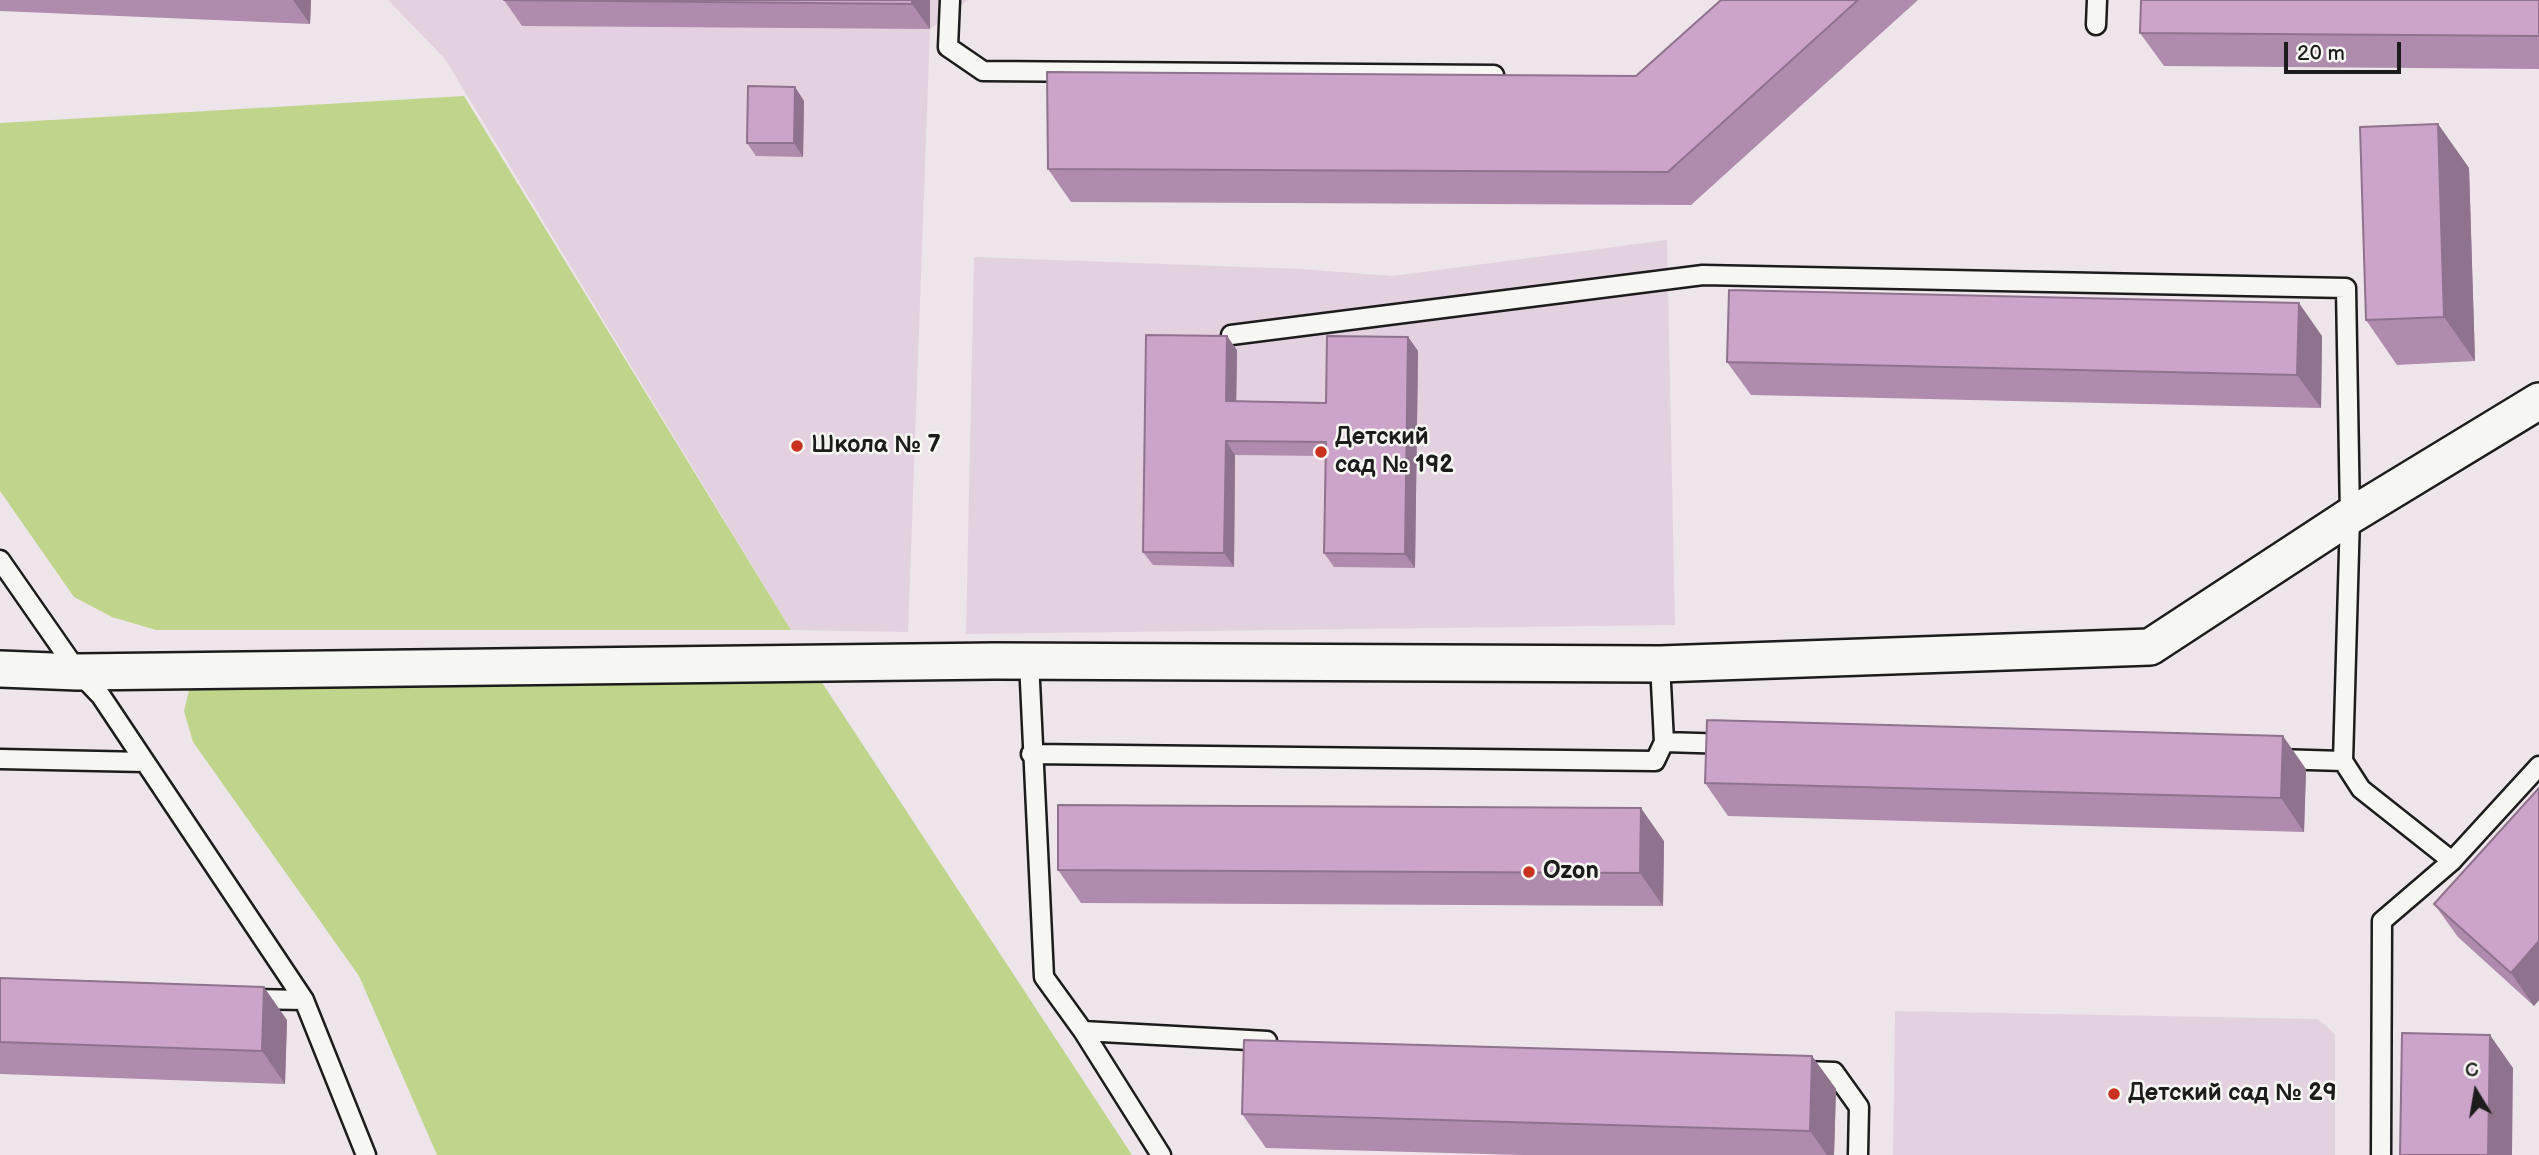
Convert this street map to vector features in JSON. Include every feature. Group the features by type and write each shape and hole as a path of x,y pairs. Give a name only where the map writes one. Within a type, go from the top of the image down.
{"street":[{"path":"0,669 78,671 1029,661 1660,664 2150,647 2350,516 2539,401"}],"lane":[{"path":"950,0 948,47 983,71 1506,75"},
{"path":"2096,25 2097,0"},
{"path":"1231,335 1703,275 2346,288 2350,516 2343,761 2361,789 2452,861"},
{"path":"0,560 78,671 101,696 304,1000 366,1155"},
{"path":"1029,661 1031,754 1044,977 1083,1031 1161,1155"},
{"path":"1031,754 1656,761 1664,742 1660,664"},
{"path":"1664,742 1747,744"},
{"path":"2260,758 2343,761"},
{"path":"0,760 145,762"},
{"path":"2381,1155 2382,921 2452,861 2539,766"},
{"path":"232,998 304,1000"},
{"path":"1083,1031 1292,1043"},
{"path":"1778,1069 1834,1072 1859,1107 1858,1155"}],"shaded area":[{"name":"Школа № 7","path":"388,0 968,0 930,29 908,632 791,630 445,59"},
{"name":"Детский сад № 192","path":"1667,240 1675,625 966,634 974,257 1301,269 1392,276"},
{"name":"Детский сад № 29","path":"1895,1011 2318,1019 2335,1034 2335,1155 1893,1155"}],"green space":[{"path":"464,96 791,630 156,630 112,617 74,597 0,491 0,123"},
{"path":"821,681 1132,1155 437,1155 359,976 193,742 184,711 191,682"}],"building":[{"path":"504,0 912,0 912,4"},
{"path":"1721,0 1858,0 1668,172 1048,169 1047,72 1636,76"},
{"path":"2141,0 2539,0 2539,36 2140,33"},
{"path":"748,86 795,87 794,143 747,143"},
{"path":"2438,124 2444,317 2366,320 2360,127"},
{"path":"1729,290 2299,303 2297,375 1727,362"},
{"path":"1146,335 1227,336 1226,401 1326,403 1327,336 1408,337 1405,554 1324,553 1326,442 1226,441 1224,553 1143,552"},
{"path":"1707,720 2283,736 2281,798 1705,783"},
{"path":"2539,788 2539,941 2511,973 2434,904"},
{"path":"1058,805 1641,808 1640,873 1058,870"},
{"path":"0,978 264,987 262,1051 0,1042"},
{"path":"2402,1033 2490,1035 2488,1155 2400,1155"},
{"path":"1244,1040 1812,1056 1810,1131 1242,1114"}],"place":[{"name":"Школа № 7","path":"797,446"},
{"name":"Детский сад № 192","path":"1321,452"},
{"name":"Ozon","path":"1529,872"},
{"name":"Детский сад № 29","path":"2114,1094"}]}
